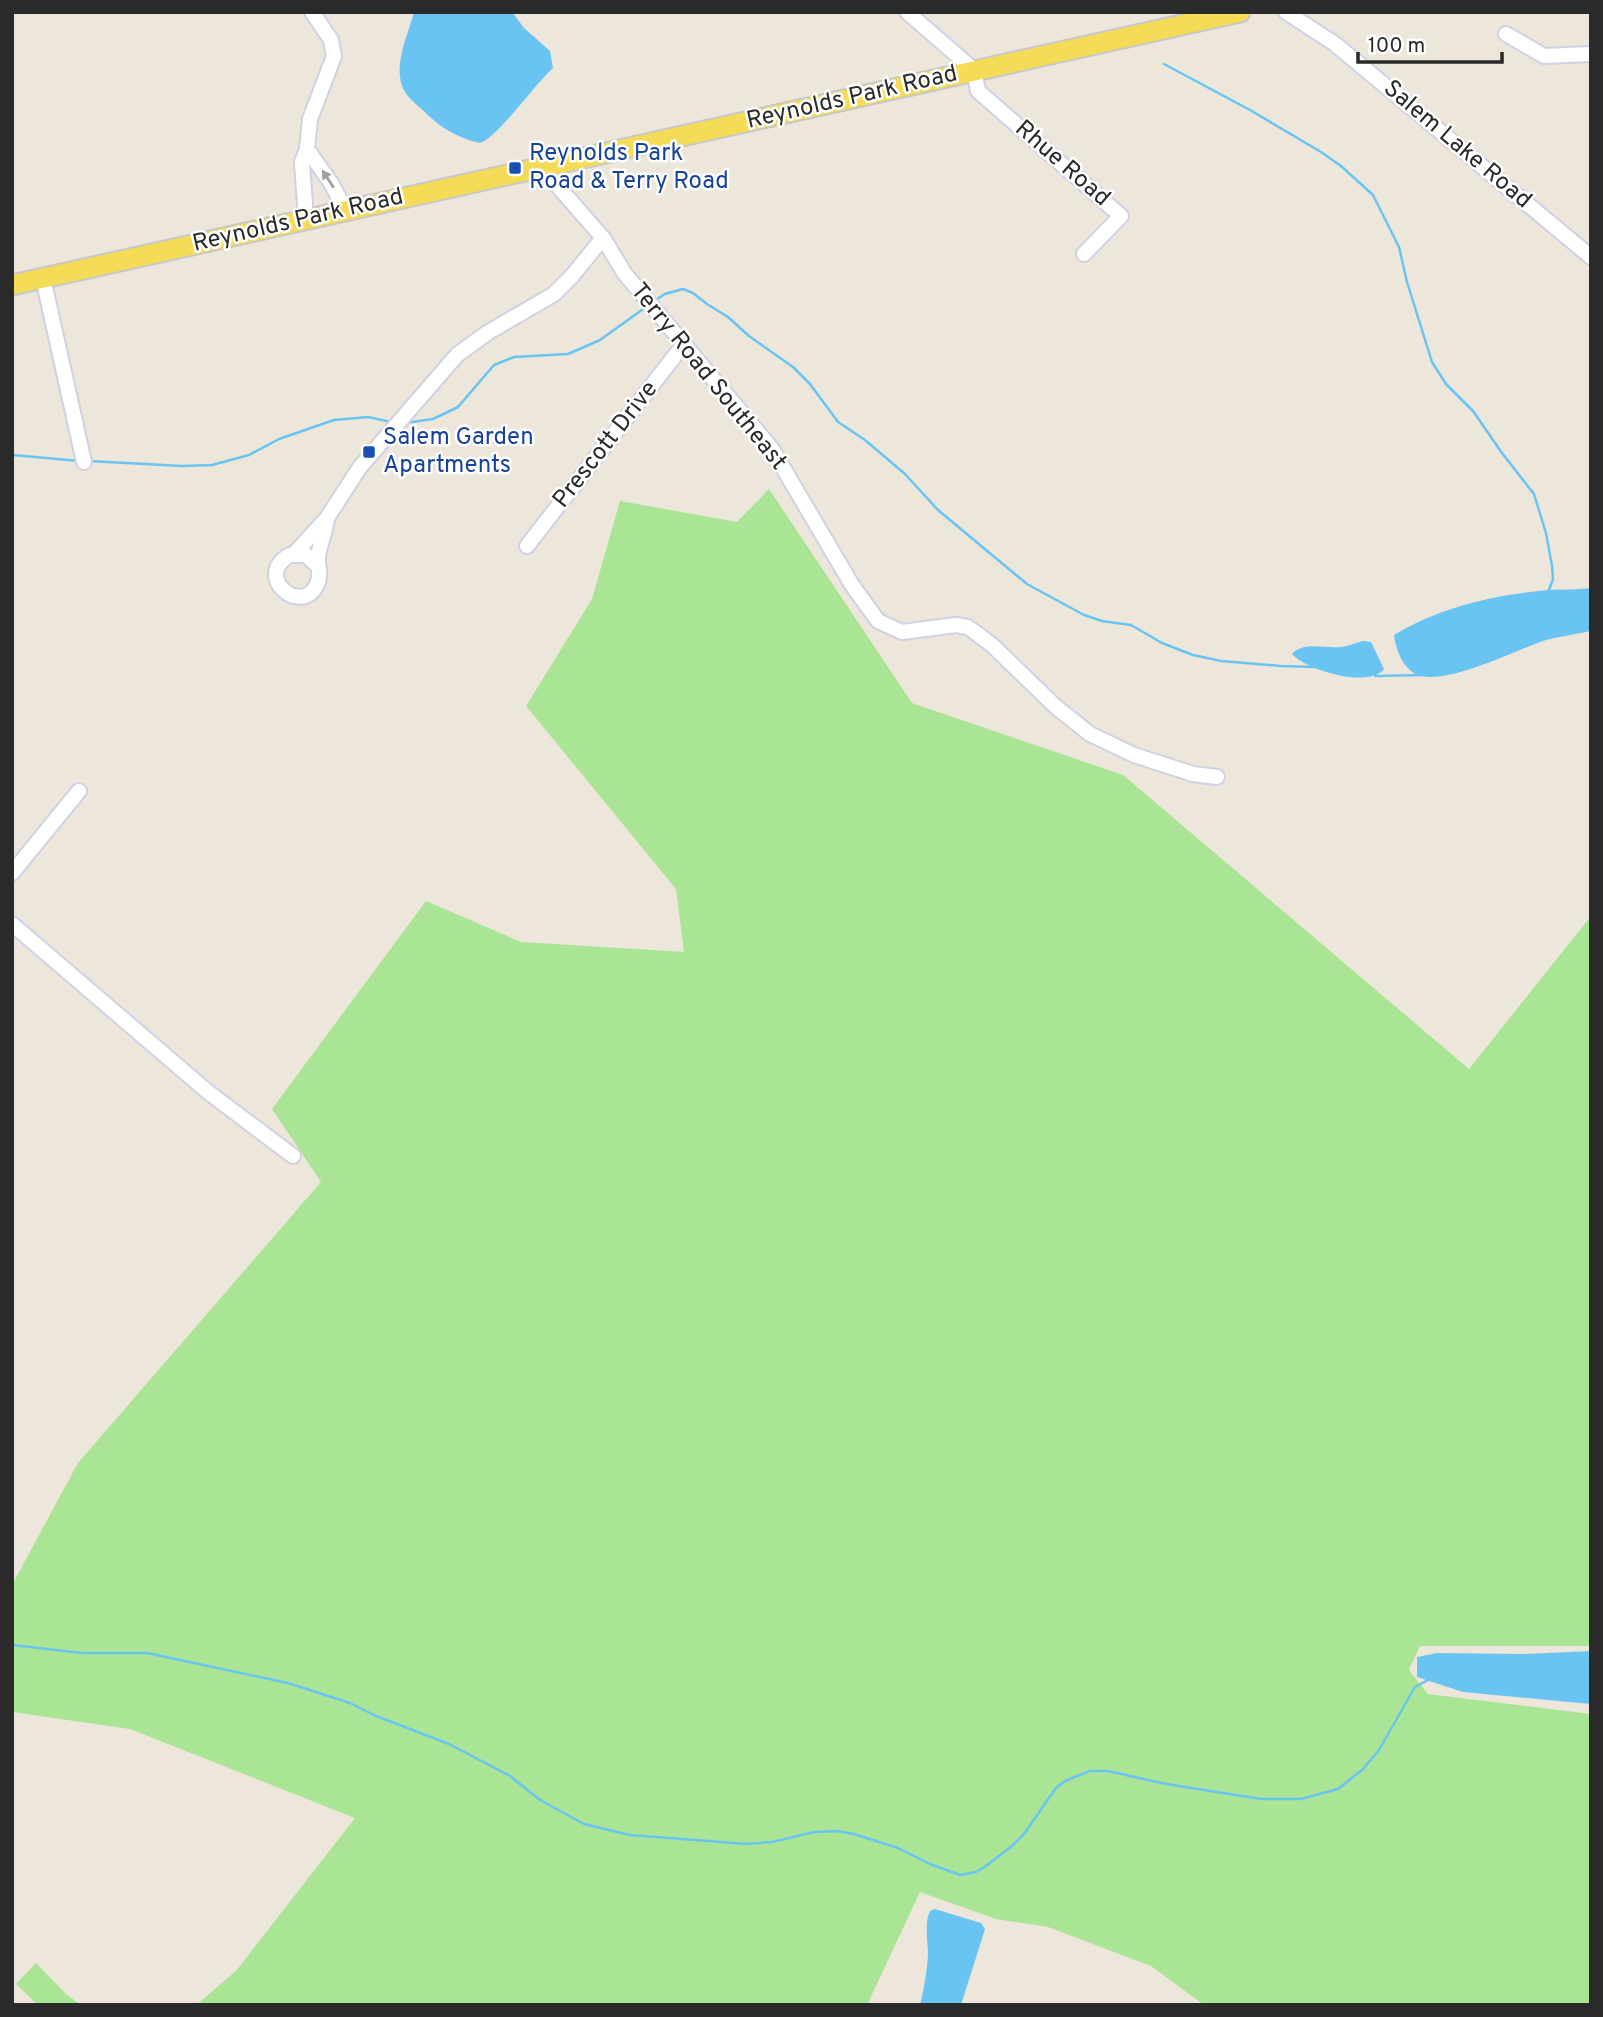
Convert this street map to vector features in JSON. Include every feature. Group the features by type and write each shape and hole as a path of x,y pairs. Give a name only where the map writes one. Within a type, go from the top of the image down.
{"main road":[{"name":"Reynolds Park Road","path":"12,285 1240,12"}],"street":[{"path":"306,219 302,162 307,149 310,119 334,56 331,40 312,12"},
{"path":"907,12 974,70"},
{"name":"Salem Lake Road","path":"1286,12 1335,44 1591,257"},
{"path":"1506,34 1544,56 1591,54"},
{"name":"Rhue Road","path":"974,70 978,91 1121,216 1084,254"},
{"path":"307,149 331,183 346,211"},
{"name":"Terry Road Southeast","path":"542,167 603,238 625,274 772,449 852,585 878,621 902,632 956,625 968,627 992,645 1056,707 1090,734 1134,755 1193,774 1217,777"},
{"path":"327,518 318,566 319,578 312,591 298,597 287,593 278,585 276,573 281,561 295,553 327,518 360,467 457,355 487,333 554,294 603,238"},
{"path":"43,278 84,463"},
{"name":"Prescott Drive","path":"527,546 684,344"},
{"path":"295,553 311,558 318,566"},
{"path":"12,873 79,791"},
{"path":"12,924 208,1092 293,1156"}],"green space":[{"path":"769,489 912,703 1123,775 1469,1069 1591,916 1591,1646 1420,1646 1409,1670 1428,1694 1591,1714 1591,2005 1204,2005 1151,1966 1048,1927 996,1919 920,1892 867,2005 196,2005 236,1971 355,1818 130,1729 12,1712 12,1585 78,1463 321,1182 272,1109 426,901 521,942 684,952 676,889 526,706 592,599 620,501 737,522"},
{"path":"36,1963 67,1995 81,2005 38,2005 16,1984"}],"water":[{"path":"414,12 512,12 524,28 550,51 553,68 488,139 480,143 466,139 433,120 410,98 401,83 402,52"},
{"path":"1591,588 1591,631 1543,641 1462,672 1445,676 1418,675 1404,664 1396,647 1394,635 1430,617 1468,604 1528,592"},
{"path":"1363,641 1371,642 1384,669 1376,675 1338,675 1310,666 1292,654 1302,648 1341,647"},
{"path":"1591,1651 1591,1704 1463,1692 1417,1677 1417,1657 1437,1653 1522,1654"},
{"path":"935,1909 981,1923 985,1929 961,2005 920,2005 928,1961 927,1921 930,1911"}],"waterway":[{"path":"1164,64 1321,152 1373,195 1399,247 1432,362 1446,384 1473,411 1534,494 1546,533 1552,566 1553,579 1549,590"},
{"path":"654,301 665,294 683,289 728,317 749,336 793,367 810,384 838,422 865,440 905,474 938,510 1027,584 1084,615 1102,621 1131,625 1162,643 1193,655 1221,661 1315,667"},
{"path":"405,423 433,419 458,407 494,365 514,357 568,354 600,340 646,307"},
{"path":"89,461 212,465 249,455 279,439 334,420 368,417 391,422"},
{"path":"13,455 79,461"},
{"path":"1375,676 1423,675"},
{"path":"12,1645 82,1653 147,1653 288,1683 350,1703 449,1744 510,1776 540,1800 584,1824 630,1835 747,1844 772,1842 814,1832 838,1831 898,1848 960,1875 976,1872 1012,1846 1024,1834 1056,1788 1065,1781 1090,1771 1108,1771 1166,1784 1261,1799 1301,1799 1338,1789 1363,1769 1379,1750 1415,1687 1428,1680"}],"place":[{"name":"Reynolds Park Road & Terry Road","path":"515,168"},
{"name":"Salem Garden Apartments","path":"369,452"}]}
